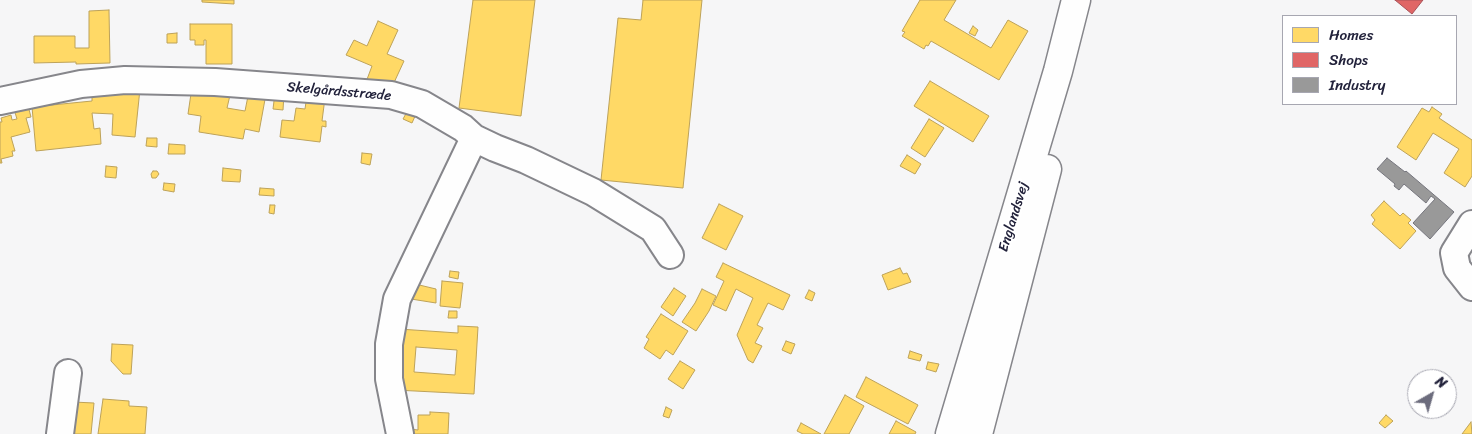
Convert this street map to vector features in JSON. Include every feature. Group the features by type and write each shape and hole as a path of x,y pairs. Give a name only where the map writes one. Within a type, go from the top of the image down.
{"main road":[{"name":"Englandsvej","path":"950,434 1058,71 1076,0"},
{"name":"Englandsvej","path":"978,434 1084,30 1094,0"}],"street":[{"name":"Skelgårdsstræde","path":"0,102 81,84 125,80 215,82 390,95 422,104 463,128 474,138 553,172 593,192 653,229 670,255"},
{"path":"400,434 389,379 389,344 397,299 474,138"},
{"path":"1472,224 1454,253 1457,268 1472,287"},
{"path":"60,434 68,373"}],"building: Homes":[{"path":"202,0 234,0 234,4 202,2"},
{"path":"473,0 535,0 521,116 459,108"},
{"path":"643,0 702,0 683,188 601,180 618,18 641,20"},
{"path":"920,0 956,0 944,20 991,48 1008,20 1028,31 999,80 931,41 924,49 902,36 905,32 902,31"},
{"path":"109,10 110,63 34,63 34,36 75,36 75,48 89,48 89,11"},
{"path":"378,21 398,30 387,54 404,61 392,87 366,82 372,66 346,55 354,40 367,46"},
{"path":"190,24 232,24 232,64 206,64 206,40 204,40 204,45 195,45 195,40 190,40"},
{"path":"973,26 978,30 975,36 969,33"},
{"path":"177,33 177,43 167,43 167,34"},
{"path":"930,81 989,116 973,142 914,106"},
{"path":"92,87 140,89 135,137 112,135 113,114 92,113 94,129 100,128 101,144 36,151 32,107 92,101"},
{"path":"192,87 231,91 227,108 245,111 249,91 266,94 259,132 245,129 243,139 199,132 201,116 188,114"},
{"path":"275,93 284,94 283,110 273,109"},
{"path":"307,95 325,98 322,121 326,121 326,127 322,126 320,142 280,137 282,120 294,121 296,108 305,109"},
{"path":"27,102 31,117 26,118 30,132 11,137 15,151 12,151 13,156 1,159 2,163 0,163 1,118 11,115 12,120 17,119 13,106"},
{"path":"1432,107 1442,114 1439,118 1472,140 1472,176 1465,187 1444,173 1459,149 1433,133 1416,160 1397,147 1422,108 1429,112"},
{"path":"408,110 416,114 412,123 403,119"},
{"path":"929,119 944,128 925,157 911,148"},
{"path":"147,138 157,138 157,147 146,146"},
{"path":"169,144 185,145 185,154 168,154"},
{"path":"362,153 372,154 370,165 361,163"},
{"path":"907,155 921,164 915,174 900,166"},
{"path":"106,166 117,167 116,178 105,177"},
{"path":"223,168 241,170 240,182 222,181"},
{"path":"153,171 157,171 159,174 156,178 152,178 151,174"},
{"path":"164,183 175,184 174,192 163,190"},
{"path":"260,188 274,189 274,196 259,195"},
{"path":"1384,201 1400,216 1403,213 1411,220 1408,223 1416,231 1400,249 1372,224 1375,220 1371,215"},
{"path":"719,204 743,216 726,250 702,238"},
{"path":"270,205 275,205 274,214 269,213"},
{"path":"723,263 790,295 783,310 768,303 757,325 763,328 755,343 762,346 753,363 748,360 737,335 753,298 736,289 726,311 713,305 724,281 716,277"},
{"path":"900,268 903,274 907,273 911,282 888,290 882,275"},
{"path":"450,271 459,272 458,279 449,277"},
{"path":"442,281 463,283 460,308 440,306"},
{"path":"411,283 436,289 436,303 411,299"},
{"path":"674,288 686,296 673,316 661,307"},
{"path":"702,289 716,296 696,331 682,322"},
{"path":"809,290 815,293 812,301 805,298"},
{"path":"449,311 457,311 457,318 448,318"},
{"path":"661,314 688,331 673,355 666,350 660,359 644,348 649,339 646,337"},
{"path":"458,326 478,327 474,394 395,390 399,329 458,333","holes":["416,347 457,350 455,375 414,372"]},
{"path":"786,341 795,344 791,354 782,350"},
{"path":"112,344 133,345 131,374 123,374 111,361"},
{"path":"910,351 922,355 920,361 908,358"},
{"path":"680,361 695,370 683,389 668,379"},
{"path":"928,362 939,364 936,372 926,369"},
{"path":"866,377 918,405 908,424 856,397"},
{"path":"845,395 864,406 849,434 824,434"},
{"path":"103,399 129,401 129,406 147,407 145,434 98,434"},
{"path":"73,402 94,403 91,434 70,434"},
{"path":"666,407 672,410 669,418 663,416"},
{"path":"430,412 449,413 448,434 410,434 410,429 418,430 418,415 430,415"},
{"path":"1386,415 1393,421 1385,428 1379,423"},
{"path":"896,421 916,432 915,434 889,434"},
{"path":"1471,422 1472,434 1462,434"},
{"path":"801,423 821,434 803,434 797,431"}],"building: Shops":[{"path":"1395,0 1423,0 1412,14"}],"building: Industry":[{"path":"1387,158 1406,171 1454,212 1430,239 1413,223 1435,199 1431,196 1426,203 1404,184 1399,190 1394,186 1395,184 1377,169"}]}
